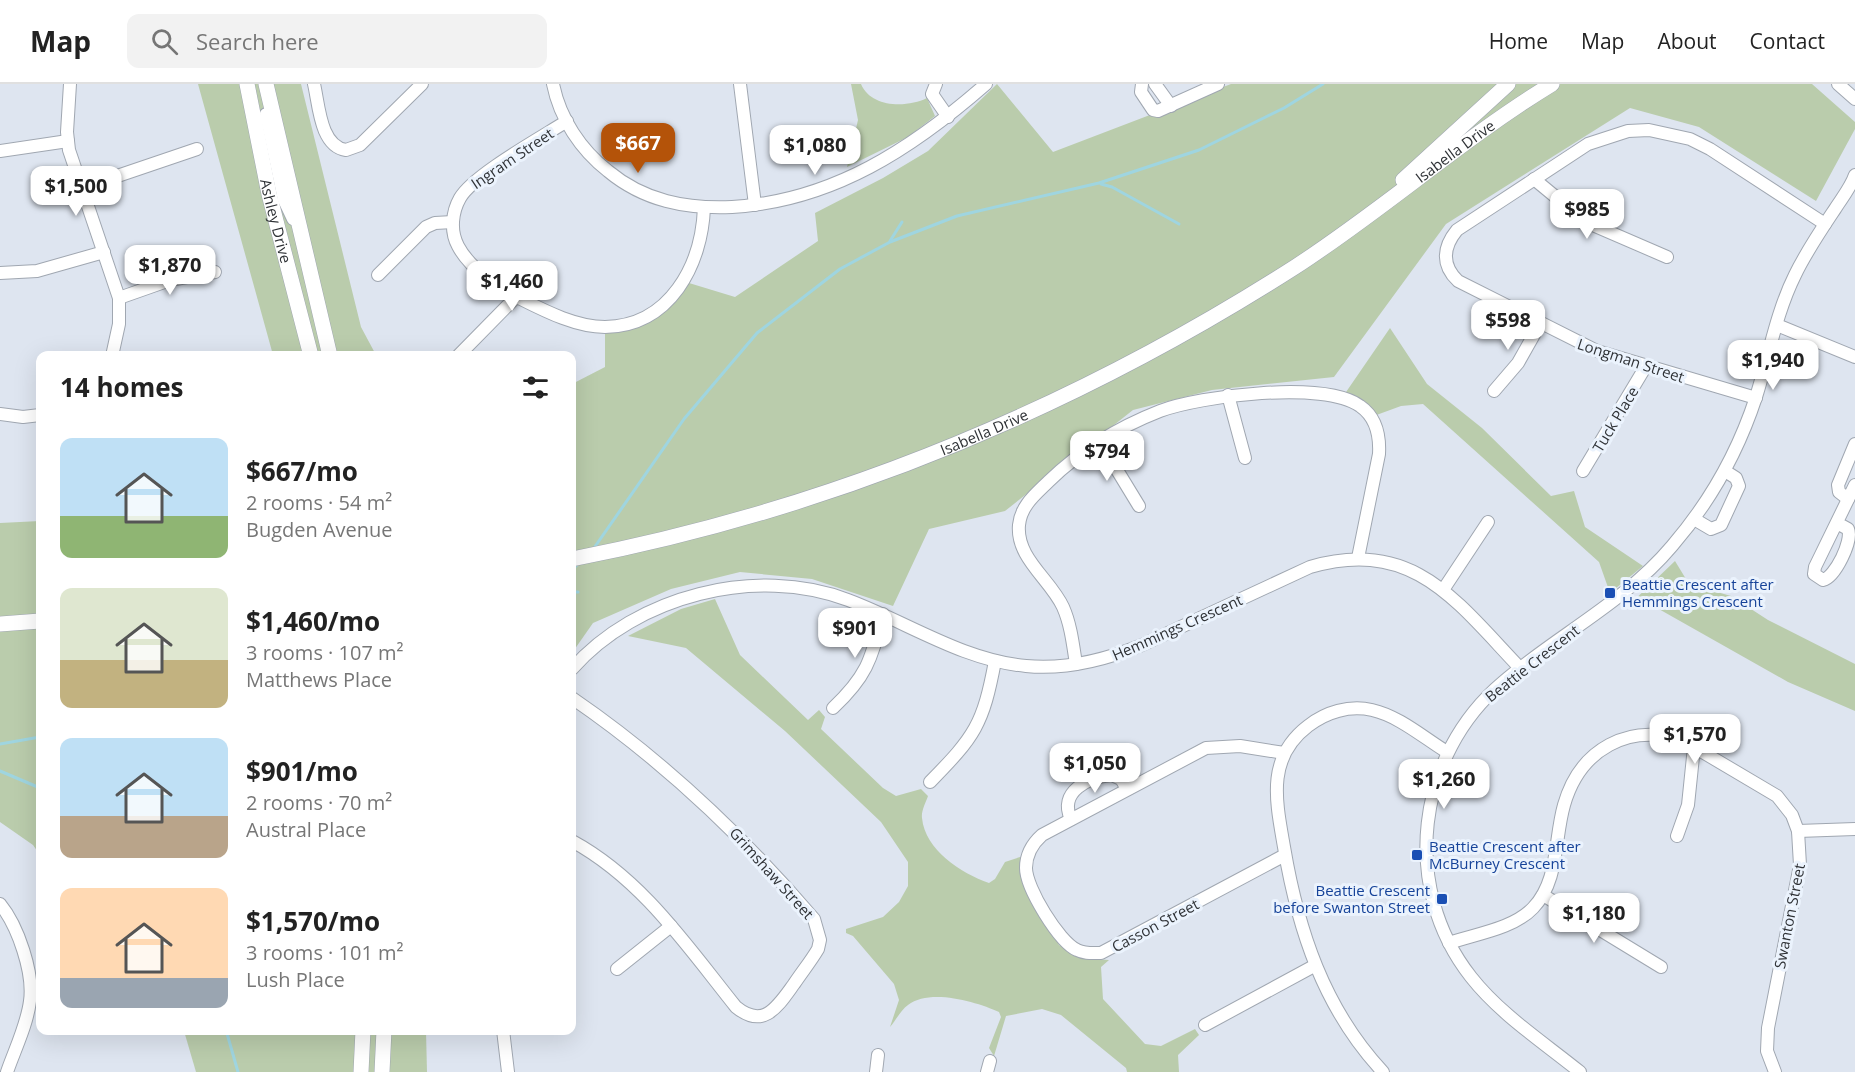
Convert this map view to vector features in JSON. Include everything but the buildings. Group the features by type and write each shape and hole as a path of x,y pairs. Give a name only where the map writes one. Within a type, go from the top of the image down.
{"main road":[{"name":"Ashley Drive","path":"247,84 269,194 310,351"},
{"name":"Ashley Drive","path":"267,84 298,230 329,351"},
{"name":"Isabella Drive","path":"1361,219 1508,84"},
{"name":"Isabella Drive","path":"576,558 712,528 798,503 868,479 987,433 1094,383 1196,327 1298,264 1552,84"},
{"path":"0,624 36,621"},
{"path":"363,1035 363,1072"},
{"path":"384,1035 384,1069"}],"street":[{"path":"70,84 68,141 119,298 119,324 113,351"},
{"path":"259,84 284,200 298,230"},
{"path":"314,84 327,135 336,147 346,150 360,144 422,84"},
{"path":"553,84 567,121 585,150 617,179 664,202 704,207 755,206 819,190 885,160 948,117 986,84"},
{"path":"740,84 755,206"},
{"path":"936,84 932,94 948,117"},
{"path":"1142,84 1141,92 1153,110 1158,111 1218,84"},
{"path":"1155,84 1171,106"},
{"path":"1838,84 1855,99"},
{"name":"Ingram Street","path":"453,222 455,209 466,188 567,121"},
{"name":"Longman Street","path":"1755,398 1597,351 1540,324 1458,281 1451,274 1445,257 1446,244 1456,230 1588,144 1608,136 1639,131 1670,133 1710,149 1825,224"},
{"path":"0,151 68,141"},
{"path":"82,188 197,148"},
{"path":"1534,179 1586,222 1667,257"},
{"name":"Beattie Crescent","path":"1580,1072 1493,1001 1464,968 1449,943 1432,897 1426,848 1431,798 1448,752 1462,726 1481,702 1520,668 1651,569 1695,519 1725,471 1755,398 1776,325 1794,277 1854,179"},
{"path":"378,274 426,227 435,223 453,222 455,240 463,255 486,276 516,297 558,316 597,326 633,322 665,302 691,270 702,240 704,207"},
{"path":"0,273 37,271 104,252"},
{"path":"119,298 170,280 215,272"},
{"path":"463,351 516,297"},
{"path":"1494,391 1518,363 1540,324"},
{"path":"1776,325 1855,357"},
{"name":"Tuck Place","path":"1583,471 1646,366"},
{"path":"1076,664 1068,620 1058,599 1022,548 1019,524 1022,512 1031,498 1057,473 1130,424 1162,411 1194,401 1228,395 1294,393 1349,400 1368,412 1377,428 1379,454 1358,558"},
{"path":"1228,395 1245,458"},
{"path":"0,414 23,417 36,415"},
{"path":"1100,442 1139,506"},
{"path":"1848,499 1839,492 1838,485 1855,444"},
{"path":"1695,519 1711,529 1721,525 1739,486 1736,478 1725,471"},
{"path":"1837,523 1855,485"},
{"path":"1443,590 1488,522"},
{"name":"Hemmings Crescent","path":"576,666 611,635 670,603 722,590 784,586 831,594 883,614 951,646 995,661 1025,666 1076,664 1116,655 1142,645 1310,567 1358,558 1381,559 1403,565 1424,575 1443,590 1520,668"},
{"path":"833,708 854,688 866,670 883,614"},
{"path":"930,782 971,738 980,723 995,661"},
{"name":"Grimshaw Street","path":"576,701 659,762 722,818 814,919 820,940 814,957 778,1006 771,1012 757,1017 744,1013 671,926 632,884 576,844"},
{"path":"1377,1070 1343,1019 1314,966 1297,916 1275,787 1284,753 1301,731 1315,720 1331,712 1356,708 1389,716 1448,752"},
{"name":"Swanton Street","path":"1449,943 1521,918 1543,895 1552,872 1567,796 1581,770 1594,756 1616,741 1641,734 1667,735 1694,747 1777,796 1792,815 1798,831 1800,865 1768,1028 1767,1051 1775,1072"},
{"name":"Casson Street","path":"1284,753 1240,746 1206,748 1071,819 1034,842 1028,853 1026,871 1029,883 1058,934 1072,947 1089,954 1112,949 1285,855"},
{"path":"1677,836 1688,805 1694,747"},
{"path":"1071,819 1067,808 1069,797 1087,781 1112,775 1121,779 1127,789"},
{"path":"1798,831 1855,829"},
{"path":"1543,895 1661,967"},
{"path":"0,904 16,929 30,984 27,1014 7,1072"},
{"path":"617,969 671,926"},
{"path":"1205,1025 1314,966"},
{"path":"504,1035 508,1072"},
{"path":"876,1072 878,1055"}],"green space":[{"path":"198,84 301,84 361,327 374,351 272,351"},
{"path":"851,84 861,84 873,98 890,104 910,103 927,98 935,116 908,137 847,167 858,120"},
{"path":"997,84 1053,152 1231,84 1812,84 1855,122 1855,129 1816,201 1699,127 1630,108 1446,224 1334,377 1212,390 1133,410 1005,511 929,529 893,606 812,579 740,572 671,589 593,623 576,647 576,382 605,367 605,329 670,304 689,283 735,297 818,241 815,213 883,178 928,151"},
{"path":"1390,328 1427,384 1482,428 1551,496 1574,491 1585,527 1643,566 1610,593 1599,562 1423,404 1401,406 1371,417 1344,395"},
{"path":"36,521 36,849 0,822 0,523"},
{"path":"1675,561 1689,584 1731,596 1768,620 1855,664 1855,711 1788,682 1657,608 1627,607"},
{"path":"715,599 740,655 808,720 819,710 825,717 821,729 883,788 896,796 921,789 928,796 922,815 925,830 937,850 946,859 967,873 989,883 995,879 1005,862 1022,858 1059,945 1082,958 1109,960 1101,967 1103,999 1145,1044 1161,1046 1195,1029 1199,1035 1178,1055 1179,1072 1127,1072 1126,1068 1061,1015 1042,1009 1006,1016 994,1056 989,1048 1001,1017 999,1012 979,1004 941,997 917,1000 905,1007 890,1027 899,1000 894,984 853,936 846,933 846,929 883,917 899,902 908,886 908,862 881,822 785,731 686,648 628,636 681,609"},
{"path":"185,1035 426,1035 427,1072 196,1072"}],"waterway":[{"path":"594,548 684,419 757,333 840,269 890,242 957,216 1099,183 1199,150 1284,108 1323,84"},
{"path":"1101,184 1112,187 1179,224"},
{"path":"890,241 902,222"},
{"path":"0,744 36,738"},
{"path":"0,771 36,786"},
{"path":"227,1035 238,1072"}],"place":[{"name":"Beattie Crescent after Hemmings Crescent","path":"1610,593"},
{"name":"Beattie Crescent after McBurney Crescent","path":"1417,855"},
{"name":"Beattie Crescent before Swanton Street","path":"1442,899"}]}
